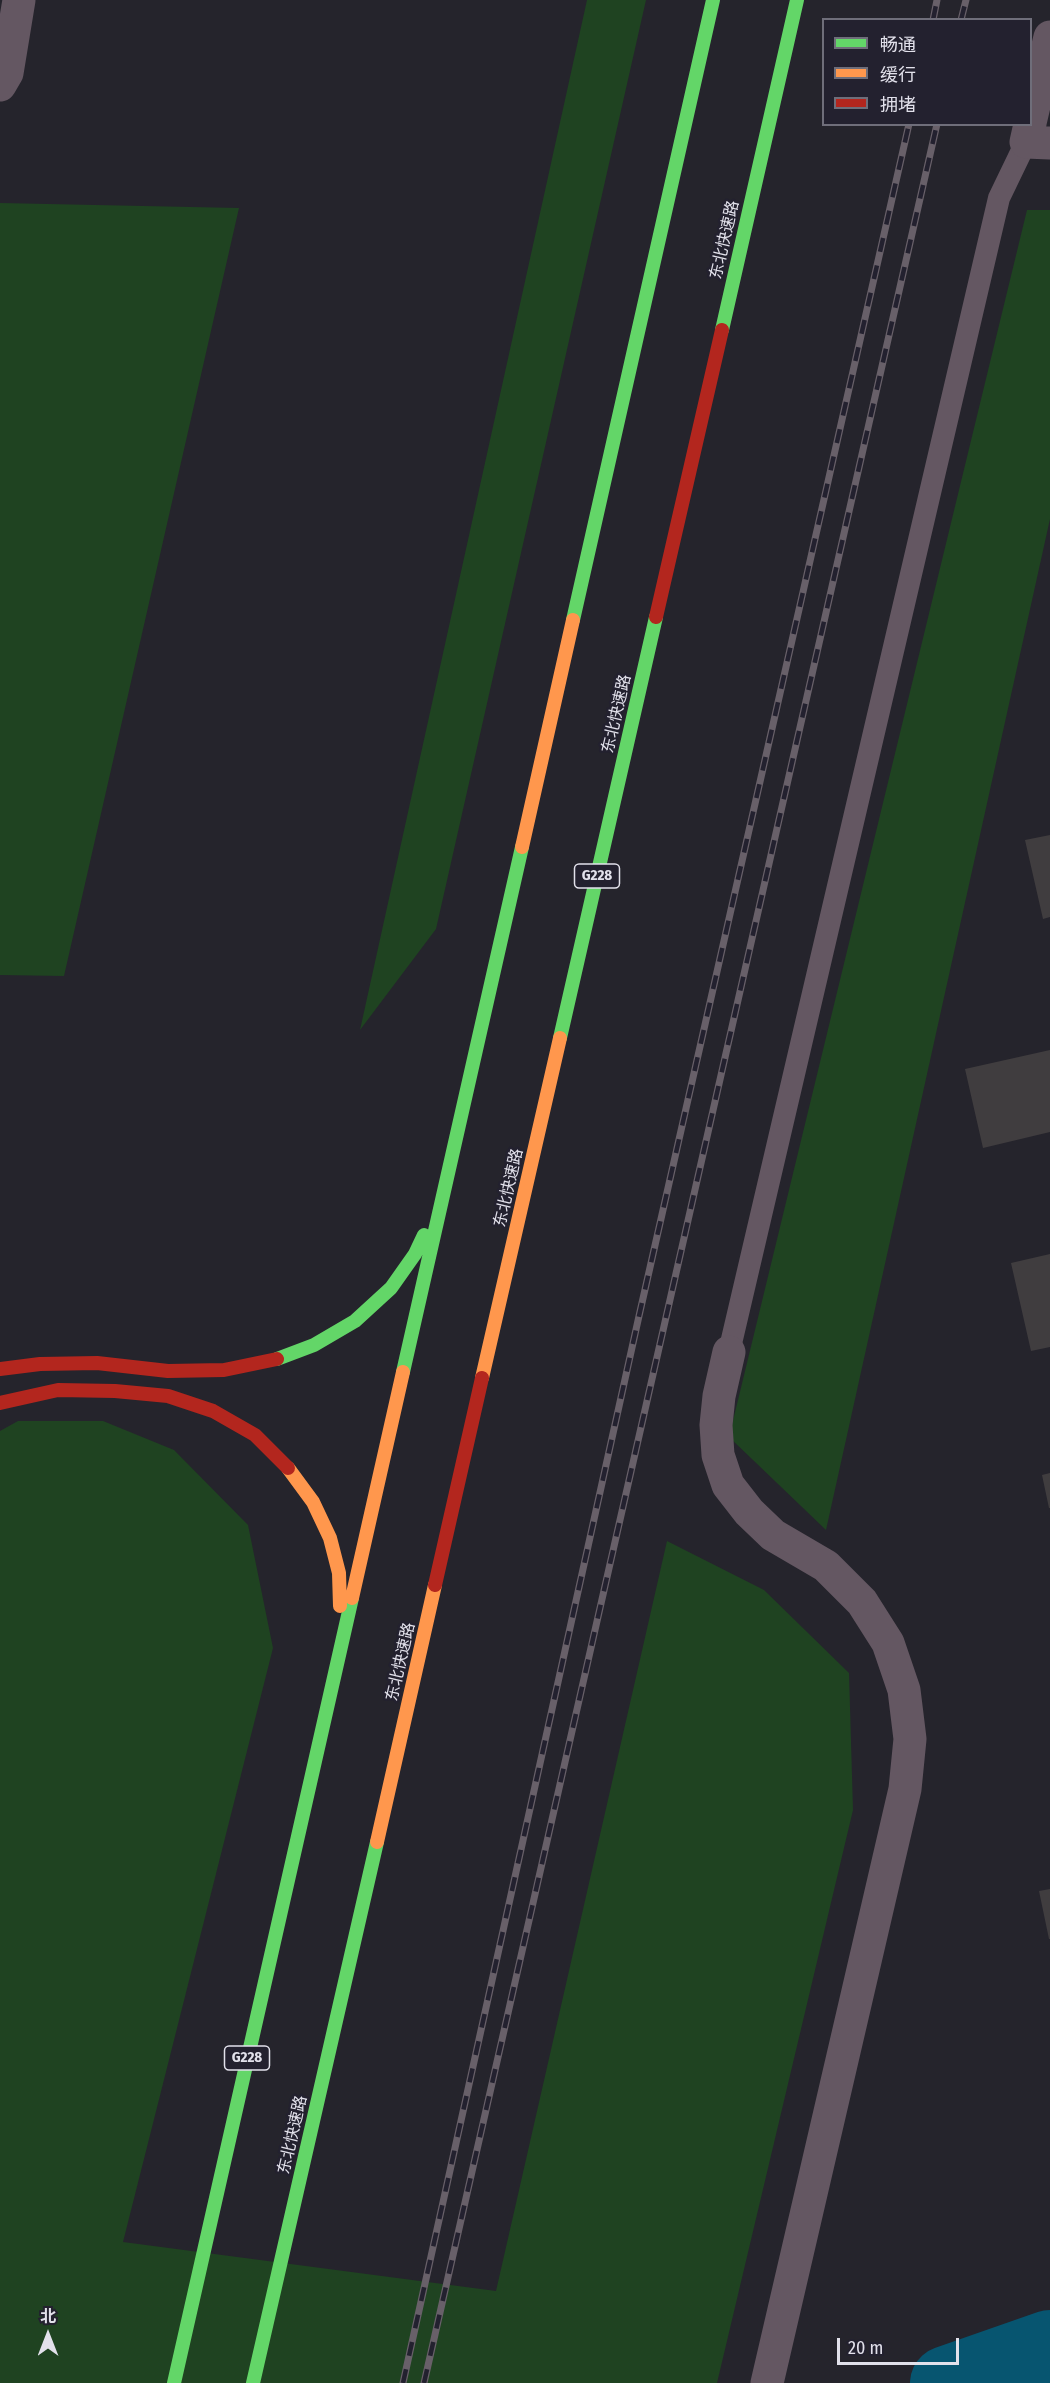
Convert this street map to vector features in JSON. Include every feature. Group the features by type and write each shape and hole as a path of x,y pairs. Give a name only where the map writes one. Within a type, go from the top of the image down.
{"highway":[{"name":"G228","path":"174,2383 713,0"},
{"name":"东北快速路","path":"253,2383 797,0"},
{"path":"0,1369 40,1364 97,1363 168,1371 224,1370 268,1362 314,1345 355,1320 391,1288 415,1254 445,1183"},
{"path":"0,1403 58,1390 115,1391 168,1396 213,1411 255,1435 287,1466 313,1502 330,1538 339,1573 339,1654"}],"street":[{"path":"0,85 7,73 19,0"},
{"path":"1034,133 1050,37"},
{"path":"729,1352 719,1395 716,1425 718,1455 728,1485 748,1512 773,1535 825,1566 862,1602 888,1644 904,1690 910,1739 905,1789 770,2368"}],"lane":[{"path":"729,1352 999,198 1034,133"}],"green space":[{"path":"587,0 646,0 436,929 360,1030"},
{"path":"0,203 239,208 64,976 0,975"},
{"path":"1027,210 1050,210 1050,519 826,1530 729,1437"},
{"path":"18,1421 103,1421 174,1450 248,1525 273,1648 123,2242 496,2291 667,1541 764,1590 849,1673 853,1810 717,2383 0,2383 0,1431"}],"building":[{"path":"1050,835 1050,917 1043,919 1025,840"},
{"path":"1050,1050 1050,1132 983,1148 965,1069"},
{"path":"1050,1254 1050,1347 1031,1351 1011,1263"},
{"path":"1050,1473 1050,1508 1049,1508 1042,1475"},
{"path":"1050,1889 1050,1939 1049,1939 1039,1891"}],"waterway":[{"path":"947,2383 1050,2347"}],"railway":[{"path":"933,18 937,0"},
{"path":"962,18 966,0"},
{"path":"403,2383 639,1316 909,126"},
{"path":"424,2383 937,126"}],"traffic: fast":[{"path":"573,620 713,0"},
{"path":"722,330 797,0"},
{"path":"560,1038 656,617"},
{"path":"403,1372 522,847"},
{"path":"277,1359 314,1345 355,1321 391,1288 415,1254 424,1235"},
{"path":"174,2383 352,1598"},
{"path":"253,2383 377,1842"}],"traffic: slow":[{"path":"522,847 573,620"},
{"path":"482,1378 560,1038"},
{"path":"352,1598 403,1372"},
{"path":"288,1468 313,1502 330,1538 339,1573 340,1606"},
{"path":"377,1842 435,1585"}],"traffic: jam":[{"path":"656,617 722,330"},
{"path":"0,1369 40,1364 97,1363 168,1371 224,1370 277,1359"},
{"path":"435,1585 482,1378"},
{"path":"0,1403 58,1390 115,1391 168,1396 213,1411 255,1435 288,1468"}]}
